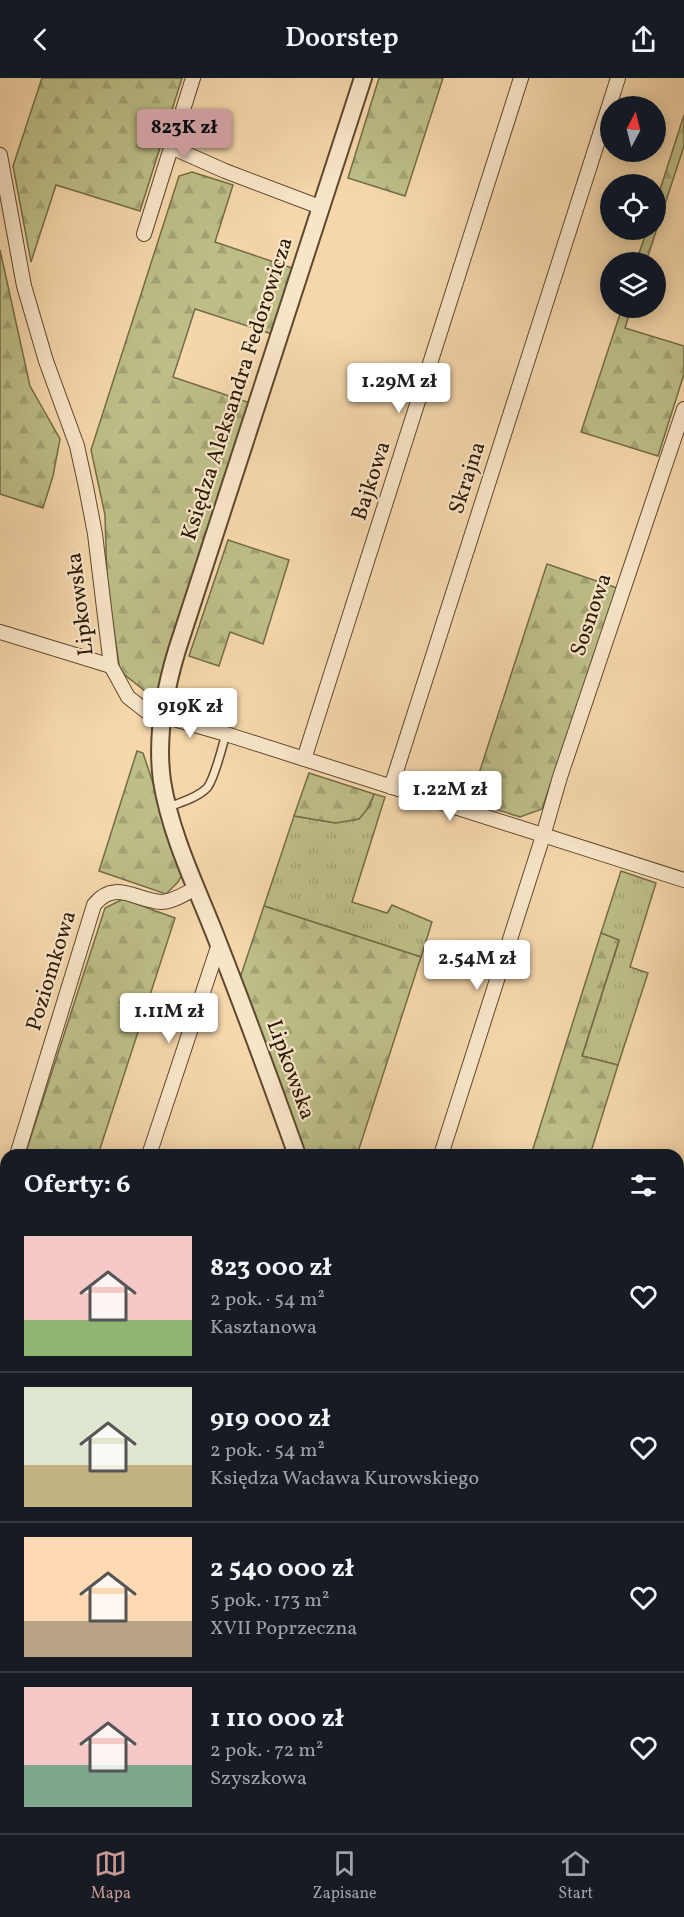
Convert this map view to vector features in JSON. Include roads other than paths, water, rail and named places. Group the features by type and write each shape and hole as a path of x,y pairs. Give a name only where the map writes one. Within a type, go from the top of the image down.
{"street":[{"path":"144,234 194,78"},
{"name":"Księdza Aleksandra Fedorowicza","path":"162,715 177,650 363,78"},
{"name":"Bajkowa","path":"304,759 521,78"},
{"name":"Skrajna","path":"391,787 618,78"},
{"path":"171,147 225,171 320,207"},
{"name":"Lipkowska","path":"1,164 24,286 46,361 77,446 86,487 95,534 111,666 135,705 146,711 162,715 160,755 162,782 168,807 196,888 295,1149"},
{"name":"Sosnowa","path":"443,1149 560,777 684,409"},
{"path":"0,632 111,666"},
{"path":"162,715 684,880"},
{"name":"Poziomkowa","path":"19,1149 94,905 99,898 111,892 123,892 164,902 196,888"},
{"path":"151,1149 219,944"}],"lane":[{"path":"168,807 192,798 206,788 226,734"}]}
